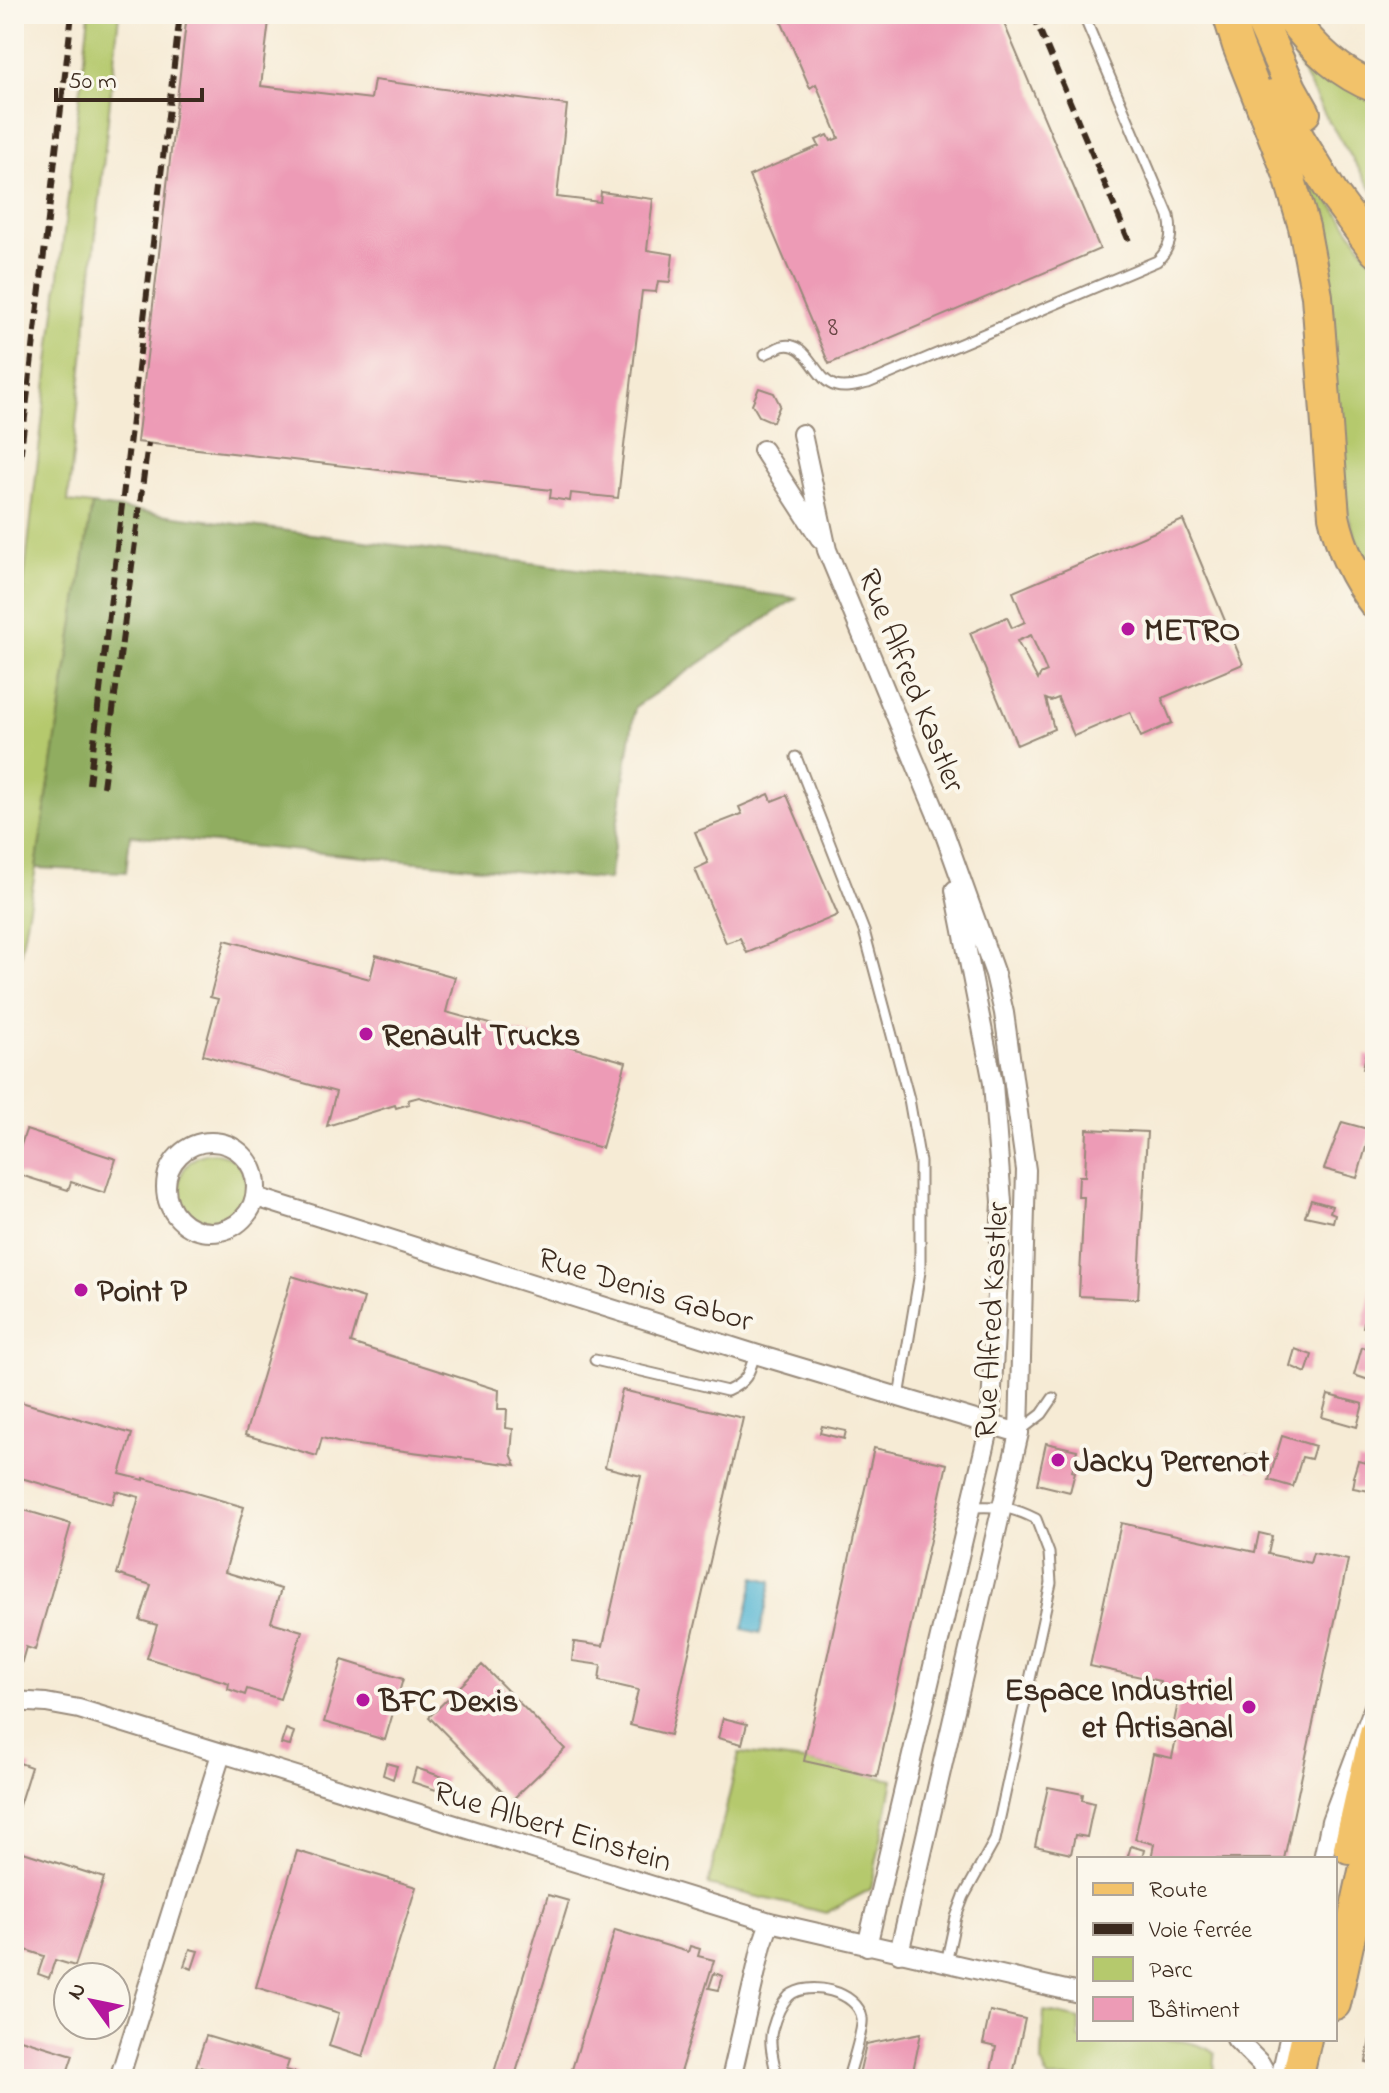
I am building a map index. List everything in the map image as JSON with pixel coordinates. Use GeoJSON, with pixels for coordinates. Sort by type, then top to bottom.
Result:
{"type":"FeatureCollection","features":[{"type":"Feature","properties":{"kind":"main road"},"geometry":{"type":"LineString","coordinates":[[1231,14],[1289,123],[1333,194],[1375,251]]}},
{"type":"Feature","properties":{"kind":"main road"},"geometry":{"type":"LineString","coordinates":[[1231,14],[1238,46],[1288,173],[1304,227],[1317,296],[1334,516],[1340,544],[1351,568],[1375,604]]}},
{"type":"Feature","properties":{"kind":"main road"},"geometry":{"type":"LineString","coordinates":[[1258,14],[1305,114],[1375,223]]}},
{"type":"Feature","properties":{"kind":"main road"},"geometry":{"type":"LineString","coordinates":[[1288,14],[1323,55],[1347,74],[1375,87]]}},
{"type":"Feature","properties":{"kind":"main road"},"geometry":{"type":"LineString","coordinates":[[1337,1901],[1375,1733]]}},
{"type":"Feature","properties":{"kind":"main road"},"geometry":{"type":"LineString","coordinates":[[1337,1995],[1375,1821]]}},
{"type":"Feature","properties":{"kind":"main road"},"geometry":{"type":"LineString","coordinates":[[1297,2079],[1306,2041]]}},
{"type":"Feature","properties":{"kind":"main road"},"geometry":{"type":"LineString","coordinates":[[1319,2079],[1327,2041]]}},
{"type":"Feature","properties":{"kind":"street","name":"Rue Alfred Kastler"},"geometry":{"type":"LineString","coordinates":[[802,434],[827,550]]}},
{"type":"Feature","properties":{"kind":"street","name":"Rue Alfred Kastler"},"geometry":{"type":"LineString","coordinates":[[763,450],[827,550],[944,832],[995,974],[1004,1013],[1026,1170],[1019,1433],[899,1953]]}},
{"type":"Feature","properties":{"kind":"street","name":"Rue Alfred Kastler"},"geometry":{"type":"LineString","coordinates":[[867,1946],[990,1425],[1002,1202],[993,1083],[944,832]]}},
{"type":"Feature","properties":{"kind":"street"},"geometry":{"type":"LineString","coordinates":[[214,1141],[230,1145],[243,1154],[252,1166],[257,1182],[256,1197],[244,1220],[233,1228],[206,1233],[192,1229],[179,1220],[170,1207],[166,1192],[167,1176],[173,1162],[184,1150],[198,1143],[214,1141]]}},
{"type":"Feature","properties":{"kind":"street","name":"Rue Denis Gabor"},"geometry":{"type":"LineString","coordinates":[[256,1197],[755,1354],[1019,1433]]}},
{"type":"Feature","properties":{"kind":"street","name":"Rue Albert Einstein"},"geometry":{"type":"LineString","coordinates":[[14,1701],[79,1709],[770,1922],[1077,1993]]}},
{"type":"Feature","properties":{"kind":"street"},"geometry":{"type":"LineString","coordinates":[[1323,1857],[1331,1821],[1375,1704]]}},
{"type":"Feature","properties":{"kind":"street"},"geometry":{"type":"LineString","coordinates":[[119,2079],[221,1754]]}},
{"type":"Feature","properties":{"kind":"street"},"geometry":{"type":"LineString","coordinates":[[731,2079],[770,1922]]}},
{"type":"Feature","properties":{"kind":"street"},"geometry":{"type":"LineString","coordinates":[[1238,2041],[1260,2063],[1269,2079]]}},
{"type":"Feature","properties":{"kind":"street"},"geometry":{"type":"LineString","coordinates":[[1280,2079],[1289,2041]]}},
{"type":"Feature","properties":{"kind":"lane"},"geometry":{"type":"LineString","coordinates":[[765,354],[784,345],[794,346],[833,386],[868,383],[1157,261],[1165,253],[1171,242],[1169,216],[1083,14]]}},
{"type":"Feature","properties":{"kind":"lane"},"geometry":{"type":"LineString","coordinates":[[796,757],[864,931],[909,1099],[920,1162],[920,1272],[899,1397]]}},
{"type":"Feature","properties":{"kind":"lane"},"geometry":{"type":"LineString","coordinates":[[595,1360],[727,1391],[740,1385],[748,1375],[755,1354]]}},
{"type":"Feature","properties":{"kind":"lane"},"geometry":{"type":"LineString","coordinates":[[1019,1433],[1042,1414],[1053,1398]]}},
{"type":"Feature","properties":{"kind":"lane"},"geometry":{"type":"LineString","coordinates":[[946,1963],[964,1896],[995,1840],[1051,1583],[1049,1553],[1036,1519],[1020,1510],[1001,1506],[970,1507]]}},
{"type":"Feature","properties":{"kind":"lane"},"geometry":{"type":"LineString","coordinates":[[777,2079],[771,2033],[777,2014],[789,1996],[805,1989],[825,1989],[849,1998],[858,2007],[863,2019],[848,2079]]}},
{"type":"Feature","properties":{"kind":"green space"},"geometry":{"type":"Polygon","coordinates":[[[89,14],[119,14],[68,502],[92,505],[36,868],[14,989],[14,668],[89,14]]]}},
{"type":"Feature","properties":{"kind":"green space"},"geometry":{"type":"Polygon","coordinates":[[[1292,42],[1375,101],[1375,194],[1328,120],[1288,45],[1292,42]]]}},
{"type":"Feature","properties":{"kind":"green space"},"geometry":{"type":"Polygon","coordinates":[[[1307,168],[1375,266],[1375,578],[1358,545],[1347,511],[1299,170],[1307,168]]]}},
{"type":"Feature","properties":{"kind":"green space"},"geometry":{"type":"Polygon","coordinates":[[[92,505],[796,598],[635,707],[609,880],[130,835],[126,872],[36,868],[92,505]]]}},
{"type":"Feature","properties":{"kind":"green space"},"geometry":{"type":"Polygon","coordinates":[[[213,1153],[237,1163],[247,1187],[237,1211],[213,1221],[189,1211],[179,1187],[189,1163],[213,1153]]]}},
{"type":"Feature","properties":{"kind":"green space"},"geometry":{"type":"Polygon","coordinates":[[[739,1753],[804,1761],[893,1780],[871,1889],[826,1913],[708,1885],[739,1753]]]}},
{"type":"Feature","properties":{"kind":"green space"},"geometry":{"type":"Polygon","coordinates":[[[1044,2011],[1077,2019],[1077,2041],[1179,2041],[1203,2047],[1215,2054],[1214,2079],[1048,2079],[1042,2063],[1044,2011]]]}},
{"type":"Feature","properties":{"kind":"water"},"geometry":{"type":"Polygon","coordinates":[[[755,1577],[772,1581],[760,1633],[743,1629],[755,1577]]]}},
{"type":"Feature","properties":{"kind":"building"},"geometry":{"type":"Polygon","coordinates":[[[187,14],[221,14],[269,21],[261,86],[371,99],[374,80],[567,105],[557,197],[600,202],[601,192],[653,199],[647,250],[673,254],[670,282],[658,281],[656,292],[642,291],[618,498],[571,493],[570,501],[550,498],[551,490],[137,442],[187,14]]]}},
{"type":"Feature","properties":{"kind":"building"},"geometry":{"type":"Polygon","coordinates":[[[778,14],[1000,14],[1100,249],[829,364],[749,176],[819,146],[816,140],[828,135],[831,141],[839,138],[816,84],[810,88],[778,14]]]}},
{"type":"Feature","properties":{"kind":"building"},"geometry":{"type":"Polygon","coordinates":[[[759,388],[774,393],[780,405],[773,422],[759,416],[752,404],[759,388]]]}},
{"type":"Feature","properties":{"kind":"building","name":"METRO"},"geometry":{"type":"Polygon","coordinates":[[[1183,520],[1243,664],[1162,698],[1172,723],[1141,737],[1130,712],[1074,736],[1058,698],[1051,701],[1046,699],[1054,729],[1017,745],[970,633],[1007,617],[1012,628],[1025,622],[1013,592],[1183,520]],[[1031,635],[1017,641],[1038,680],[1040,675],[1047,672],[1031,635]]]}},
{"type":"Feature","properties":{"kind":"building"},"geometry":{"type":"Polygon","coordinates":[[[769,794],[772,801],[787,795],[838,915],[747,953],[740,938],[726,943],[695,869],[708,863],[695,832],[742,814],[739,807],[769,794]]]}},
{"type":"Feature","properties":{"kind":"building","name":"Renault Trucks"},"geometry":{"type":"Polygon","coordinates":[[[225,940],[370,979],[376,955],[455,977],[446,1012],[626,1062],[602,1148],[419,1097],[408,1100],[409,1104],[396,1108],[395,1105],[327,1126],[336,1092],[203,1055],[218,999],[210,997],[225,940]]]}},
{"type":"Feature","properties":{"kind":"building"},"geometry":{"type":"Polygon","coordinates":[[[1366,1055],[1375,1058],[1375,1071],[1363,1068],[1366,1055]]]}},
{"type":"Feature","properties":{"kind":"building"},"geometry":{"type":"Polygon","coordinates":[[[1342,1122],[1371,1130],[1357,1178],[1324,1169],[1342,1122]]]}},
{"type":"Feature","properties":{"kind":"building"},"geometry":{"type":"Polygon","coordinates":[[[1087,1129],[1147,1132],[1138,1299],[1079,1296],[1084,1197],[1078,1197],[1079,1176],[1085,1176],[1087,1129]]]}},
{"type":"Feature","properties":{"kind":"building"},"geometry":{"type":"Polygon","coordinates":[[[26,1130],[116,1159],[105,1193],[71,1182],[68,1190],[14,1173],[26,1130]]]}},
{"type":"Feature","properties":{"kind":"building"},"geometry":{"type":"Polygon","coordinates":[[[1311,1200],[1332,1206],[1330,1212],[1335,1214],[1333,1222],[1305,1216],[1311,1200]]]}},
{"type":"Feature","properties":{"kind":"building"},"geometry":{"type":"Polygon","coordinates":[[[292,1276],[364,1298],[351,1343],[499,1390],[498,1409],[507,1409],[506,1428],[513,1429],[511,1454],[516,1465],[322,1438],[317,1456],[245,1435],[292,1276]]]}},
{"type":"Feature","properties":{"kind":"building"},"geometry":{"type":"Polygon","coordinates":[[[1371,1289],[1375,1289],[1375,1329],[1363,1327],[1371,1289]]]}},
{"type":"Feature","properties":{"kind":"building"},"geometry":{"type":"Polygon","coordinates":[[[1362,1347],[1375,1351],[1375,1382],[1354,1375],[1362,1347]]]}},
{"type":"Feature","properties":{"kind":"building"},"geometry":{"type":"Polygon","coordinates":[[[1295,1349],[1312,1355],[1306,1373],[1290,1366],[1295,1349]]]}},
{"type":"Feature","properties":{"kind":"building"},"geometry":{"type":"Polygon","coordinates":[[[622,1390],[743,1418],[670,1735],[630,1725],[638,1690],[599,1681],[601,1665],[572,1661],[574,1642],[603,1646],[641,1476],[605,1467],[622,1390]]]}},
{"type":"Feature","properties":{"kind":"building"},"geometry":{"type":"Polygon","coordinates":[[[1328,1395],[1363,1404],[1357,1427],[1322,1417],[1328,1395]]]}},
{"type":"Feature","properties":{"kind":"building"},"geometry":{"type":"Polygon","coordinates":[[[14,1400],[132,1434],[120,1474],[244,1507],[225,1572],[281,1589],[271,1622],[302,1631],[280,1699],[247,1689],[245,1695],[228,1689],[229,1683],[147,1658],[157,1625],[140,1620],[151,1585],[117,1574],[139,1497],[116,1491],[112,1504],[14,1476],[14,1400]]]}},
{"type":"Feature","properties":{"kind":"building"},"geometry":{"type":"Polygon","coordinates":[[[822,1426],[846,1431],[844,1439],[820,1433],[822,1426]]]}},
{"type":"Feature","properties":{"kind":"building"},"geometry":{"type":"Polygon","coordinates":[[[1282,1436],[1315,1446],[1311,1459],[1302,1457],[1293,1487],[1269,1480],[1282,1436]]]}},
{"type":"Feature","properties":{"kind":"building","name":"Jacky Perrenot"},"geometry":{"type":"Polygon","coordinates":[[[1046,1443],[1077,1450],[1070,1492],[1037,1484],[1046,1443]]]}},
{"type":"Feature","properties":{"kind":"building"},"geometry":{"type":"Polygon","coordinates":[[[874,1448],[947,1464],[877,1777],[804,1761],[874,1448]]]}},
{"type":"Feature","properties":{"kind":"building"},"geometry":{"type":"Polygon","coordinates":[[[1246,1454],[1257,1456],[1254,1471],[1243,1469],[1246,1454]]]}},
{"type":"Feature","properties":{"kind":"building"},"geometry":{"type":"Polygon","coordinates":[[[1358,1461],[1375,1465],[1375,1492],[1353,1488],[1358,1461]]]}},
{"type":"Feature","properties":{"kind":"building"},"geometry":{"type":"Polygon","coordinates":[[[14,1507],[71,1524],[35,1650],[26,1647],[20,1668],[14,1666],[14,1507]]]}},
{"type":"Feature","properties":{"kind":"building","name":"Espace Industriel et Artisanal"},"geometry":{"type":"Polygon","coordinates":[[[1121,1523],[1255,1552],[1259,1533],[1272,1536],[1268,1554],[1310,1563],[1313,1553],[1348,1560],[1284,1857],[1151,1857],[1154,1844],[1135,1839],[1153,1754],[1172,1758],[1178,1728],[1173,1727],[1180,1693],[1159,1688],[1160,1681],[1090,1666],[1121,1523]]]}},
{"type":"Feature","properties":{"kind":"building","name":"BFC Dexis"},"geometry":{"type":"Polygon","coordinates":[[[342,1660],[403,1679],[385,1740],[324,1722],[342,1660]]]}},
{"type":"Feature","properties":{"kind":"building"},"geometry":{"type":"Polygon","coordinates":[[[482,1665],[565,1749],[511,1801],[429,1717],[482,1665]]]}},
{"type":"Feature","properties":{"kind":"building"},"geometry":{"type":"Polygon","coordinates":[[[723,1718],[747,1724],[742,1744],[718,1738],[723,1718]]]}},
{"type":"Feature","properties":{"kind":"building"},"geometry":{"type":"Polygon","coordinates":[[[286,1729],[294,1732],[290,1746],[281,1744],[286,1729]]]}},
{"type":"Feature","properties":{"kind":"building"},"geometry":{"type":"Polygon","coordinates":[[[14,1761],[31,1767],[15,1818],[14,1818],[14,1761]]]}},
{"type":"Feature","properties":{"kind":"building"},"geometry":{"type":"Polygon","coordinates":[[[386,1763],[397,1766],[393,1779],[383,1775],[386,1763]]]}},
{"type":"Feature","properties":{"kind":"building"},"geometry":{"type":"Polygon","coordinates":[[[416,1768],[446,1778],[442,1792],[412,1782],[416,1768]]]}},
{"type":"Feature","properties":{"kind":"building"},"geometry":{"type":"Polygon","coordinates":[[[1048,1787],[1083,1794],[1082,1800],[1094,1803],[1087,1837],[1075,1835],[1071,1854],[1035,1846],[1048,1787]]]}},
{"type":"Feature","properties":{"kind":"building"},"geometry":{"type":"Polygon","coordinates":[[[1131,1846],[1144,1850],[1142,1857],[1128,1857],[1131,1846]]]}},
{"type":"Feature","properties":{"kind":"building"},"geometry":{"type":"Polygon","coordinates":[[[14,1849],[104,1878],[77,1961],[52,1961],[49,1978],[38,1974],[44,1956],[14,1946],[14,1849]]]}},
{"type":"Feature","properties":{"kind":"building"},"geometry":{"type":"Polygon","coordinates":[[[297,1851],[416,1887],[363,2057],[329,2046],[339,2013],[256,1987],[297,1851]]]}},
{"type":"Feature","properties":{"kind":"building"},"geometry":{"type":"Polygon","coordinates":[[[548,1895],[569,1901],[514,2079],[492,2079],[548,1895]]]}},
{"type":"Feature","properties":{"kind":"building"},"geometry":{"type":"Polygon","coordinates":[[[615,1930],[688,1952],[690,1946],[700,1949],[698,1956],[714,1960],[678,2079],[569,2079],[615,1930]]]}},
{"type":"Feature","properties":{"kind":"building"},"geometry":{"type":"Polygon","coordinates":[[[190,1949],[198,1951],[192,1969],[184,1966],[190,1949]]]}},
{"type":"Feature","properties":{"kind":"building"},"geometry":{"type":"Polygon","coordinates":[[[714,1973],[723,1976],[719,1990],[709,1988],[714,1973]]]}},
{"type":"Feature","properties":{"kind":"building"},"geometry":{"type":"Polygon","coordinates":[[[990,2011],[1025,2019],[1012,2079],[990,2075],[996,2047],[983,2044],[990,2011]]]}},
{"type":"Feature","properties":{"kind":"building"},"geometry":{"type":"Polygon","coordinates":[[[1372,2026],[1375,2027],[1375,2064],[1366,2062],[1372,2026]]]}},
{"type":"Feature","properties":{"kind":"building"},"geometry":{"type":"Polygon","coordinates":[[[921,2033],[913,2071],[943,2079],[858,2079],[866,2044],[921,2033]]]}},
{"type":"Feature","properties":{"kind":"building"},"geometry":{"type":"Polygon","coordinates":[[[206,2036],[289,2061],[286,2070],[297,2073],[295,2079],[241,2079],[196,2066],[206,2036]]]}},
{"type":"Feature","properties":{"kind":"building"},"geometry":{"type":"Polygon","coordinates":[[[14,2037],[73,2055],[65,2079],[14,2079],[14,2037]]]}},
{"type":"Feature","properties":{"kind":"railway"},"geometry":{"type":"LineString","coordinates":[[14,511],[72,14]]}},
{"type":"Feature","properties":{"kind":"railway"},"geometry":{"type":"LineString","coordinates":[[89,784],[180,14]]}},
{"type":"Feature","properties":{"kind":"railway"},"geometry":{"type":"LineString","coordinates":[[1033,14],[1131,246]]}},
{"type":"Feature","properties":{"kind":"railway"},"geometry":{"type":"LineString","coordinates":[[103,787],[148,443]]}},
{"type":"Feature","properties":{"kind":"place","name":"METRO"},"geometry":{"type":"Point","coordinates":[1128,629]}},
{"type":"Feature","properties":{"kind":"place","name":"Renault Trucks"},"geometry":{"type":"Point","coordinates":[366,1034]}},
{"type":"Feature","properties":{"kind":"place","name":"Point P"},"geometry":{"type":"Point","coordinates":[81,1290]}},
{"type":"Feature","properties":{"kind":"place","name":"Jacky Perrenot"},"geometry":{"type":"Point","coordinates":[1058,1460]}},
{"type":"Feature","properties":{"kind":"place","name":"BFC Dexis"},"geometry":{"type":"Point","coordinates":[363,1700]}},
{"type":"Feature","properties":{"kind":"place","name":"Espace Industriel et Artisanal"},"geometry":{"type":"Point","coordinates":[1249,1707]}}]}
